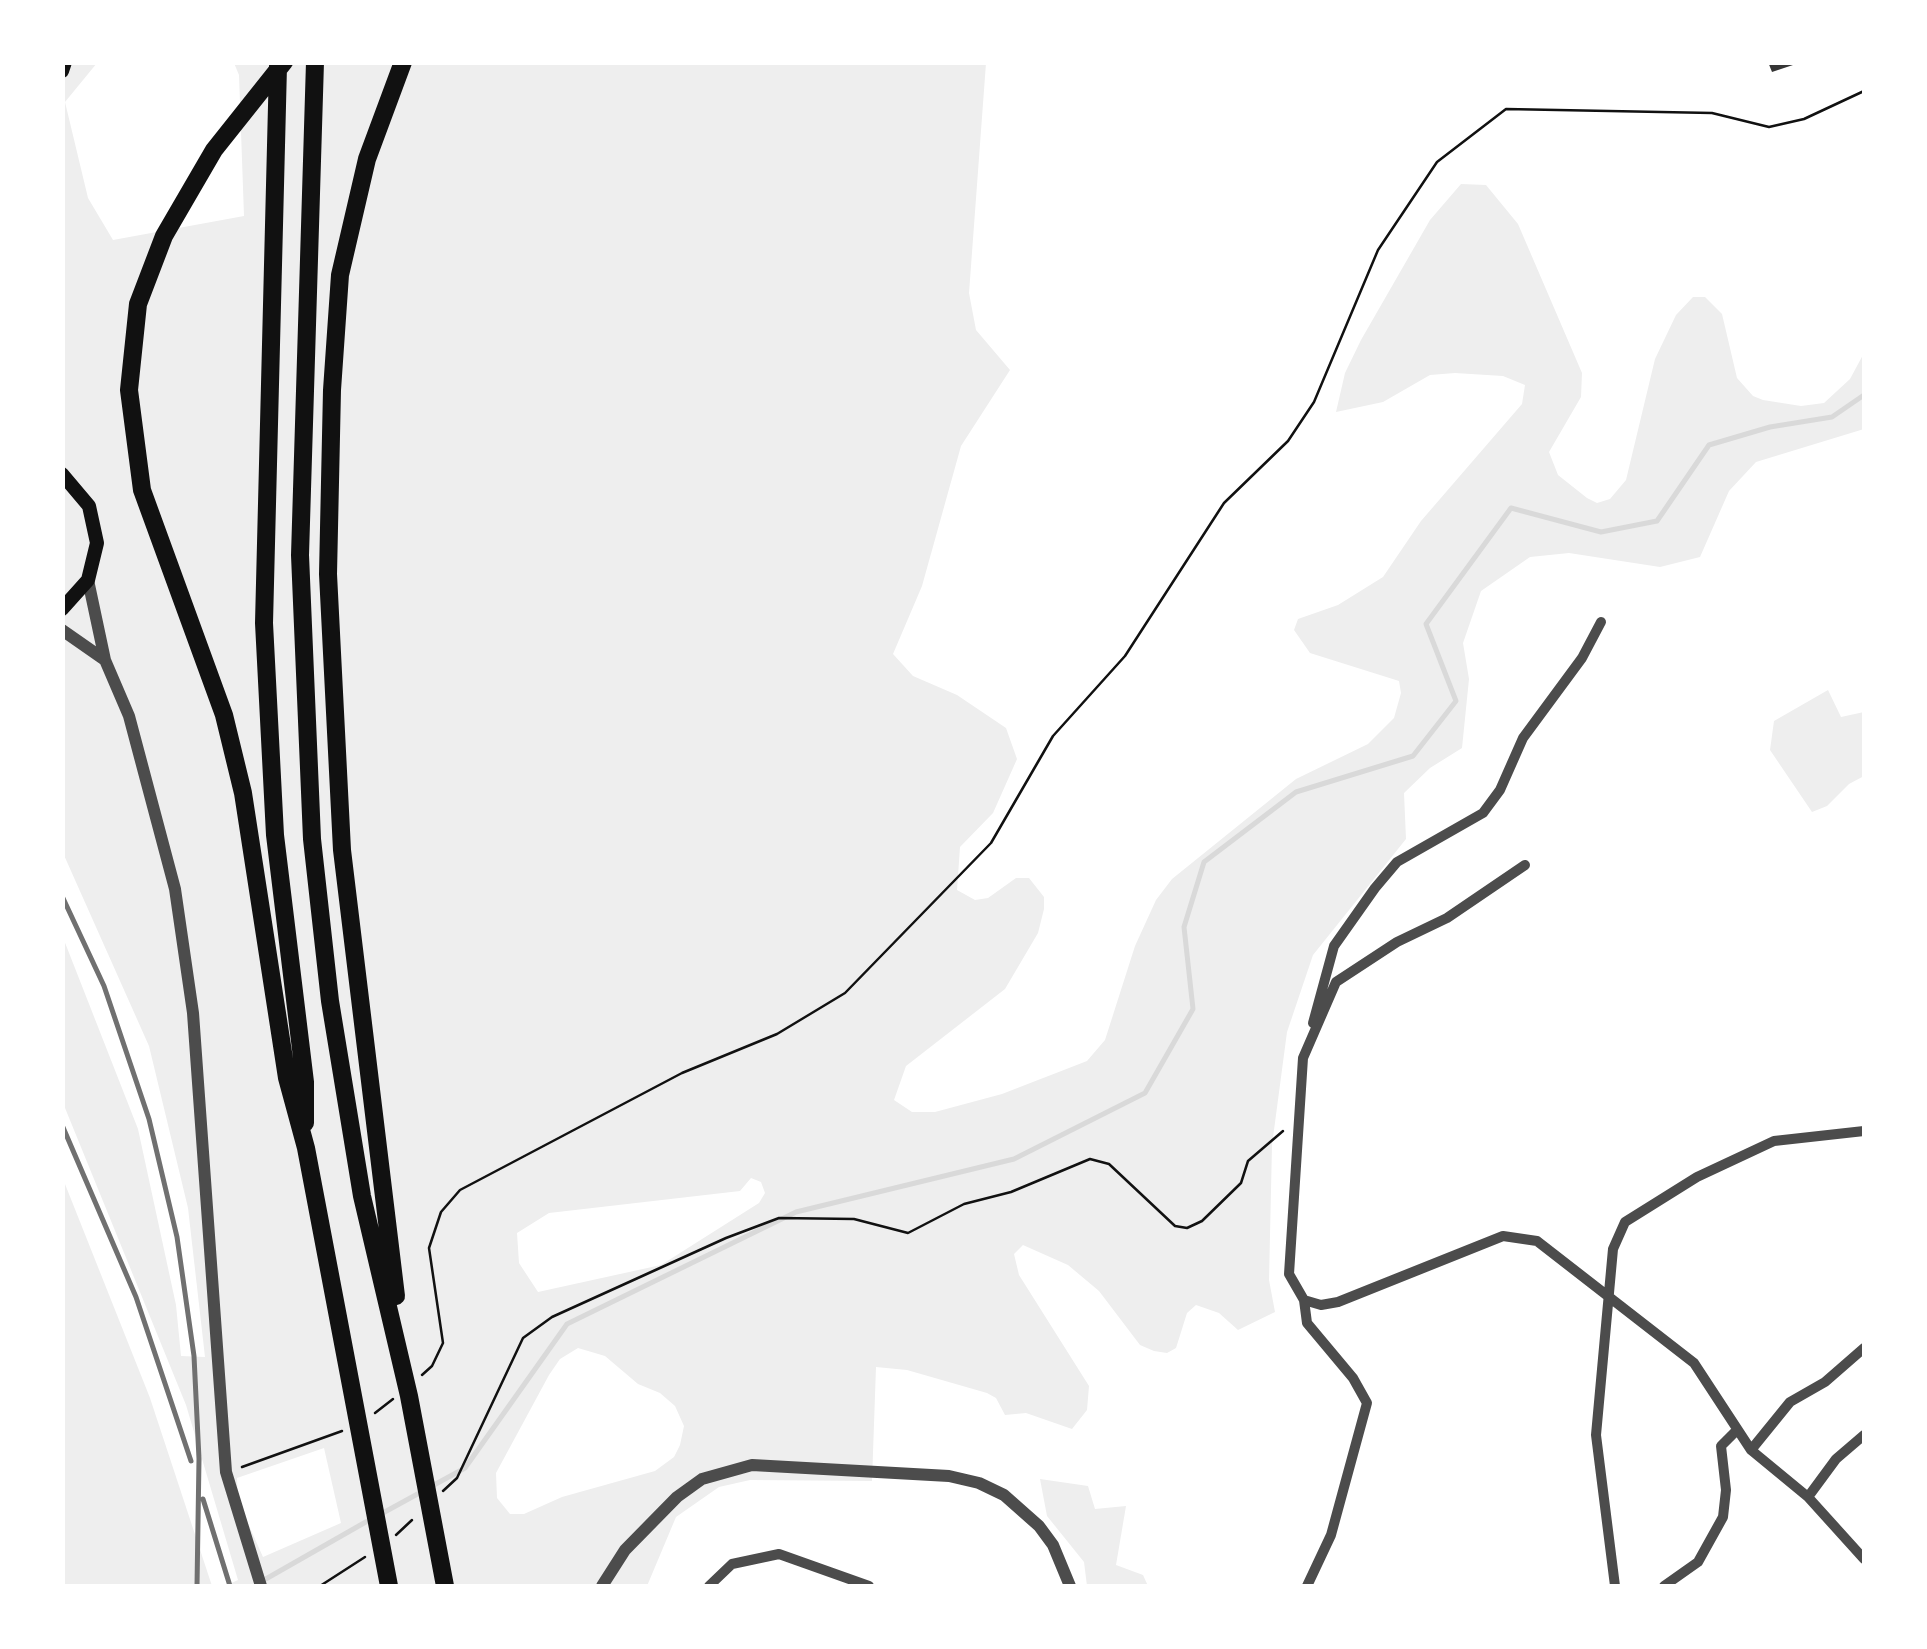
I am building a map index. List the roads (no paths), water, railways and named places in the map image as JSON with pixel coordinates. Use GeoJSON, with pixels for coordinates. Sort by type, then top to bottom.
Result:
{"type":"FeatureCollection","features":[{"type":"Feature","properties":{"kind":"highway"},"geometry":{"type":"LineString","coordinates":[[281,62],[194,181],[148,275],[130,363],[134,452],[151,522],[218,699],[239,774],[260,884],[287,1078],[306,1148],[388,1586]]}},
{"type":"Feature","properties":{"kind":"highway"},"geometry":{"type":"LineString","coordinates":[[281,62],[264,623],[274,821],[304,1082],[306,1148]]}},
{"type":"Feature","properties":{"kind":"highway"},"geometry":{"type":"LineString","coordinates":[[314,62],[300,507],[304,731],[330,1001],[362,1196],[391,1298]]}},
{"type":"Feature","properties":{"kind":"highway"},"geometry":{"type":"LineString","coordinates":[[404,62],[367,159],[340,275],[329,500],[330,660],[340,832],[401,1397],[445,1586]]}},
{"type":"Feature","properties":{"kind":"main road"},"geometry":{"type":"LineString","coordinates":[[62,71],[65,62]]}},
{"type":"Feature","properties":{"kind":"main road"},"geometry":{"type":"LineString","coordinates":[[62,474],[79,490],[96,524],[98,543],[88,580],[62,609]]}},
{"type":"Feature","properties":{"kind":"street"},"geometry":{"type":"LineString","coordinates":[[88,580],[105,660],[129,716],[161,824],[184,940],[226,1472],[260,1582]]}},
{"type":"Feature","properties":{"kind":"street"},"geometry":{"type":"LineString","coordinates":[[1307,1586],[1331,1535],[1367,1403],[1354,1378],[1307,1323],[1304,1300],[1290,1274],[1304,1058],[1334,946],[1397,862],[1483,814],[1500,790],[1522,738],[1582,658],[1601,622]]}},
{"type":"Feature","properties":{"kind":"street"},"geometry":{"type":"LineString","coordinates":[[62,630],[105,660]]}},
{"type":"Feature","properties":{"kind":"street"},"geometry":{"type":"LineString","coordinates":[[1304,1058],[1336,982],[1398,942],[1446,918],[1525,864]]}},
{"type":"Feature","properties":{"kind":"street"},"geometry":{"type":"LineString","coordinates":[[1614,1586],[1596,1435],[1614,1249],[1625,1222],[1697,1177],[1774,1141],[1864,1132]]}},
{"type":"Feature","properties":{"kind":"street"},"geometry":{"type":"LineString","coordinates":[[1304,1300],[1338,1302],[1503,1236],[1537,1241],[1694,1363],[1750,1450],[1808,1497],[1864,1558]]}},
{"type":"Feature","properties":{"kind":"street"},"geometry":{"type":"LineString","coordinates":[[1750,1450],[1790,1402],[1825,1382],[1864,1348]]}},
{"type":"Feature","properties":{"kind":"street"},"geometry":{"type":"LineString","coordinates":[[1664,1586],[1682,1576],[1711,1543],[1723,1516],[1726,1490],[1721,1446],[1735,1432]]}},
{"type":"Feature","properties":{"kind":"street"},"geometry":{"type":"LineString","coordinates":[[1808,1497],[1836,1459],[1864,1435]]}},
{"type":"Feature","properties":{"kind":"street"},"geometry":{"type":"LineString","coordinates":[[602,1586],[625,1550],[677,1497],[702,1479],[752,1466],[949,1476],[979,1483],[1004,1495],[1039,1526],[1053,1545],[1070,1586]]}},
{"type":"Feature","properties":{"kind":"street"},"geometry":{"type":"LineString","coordinates":[[709,1586],[732,1564],[778,1554],[869,1586]]}},
{"type":"Feature","properties":{"kind":"waterway"},"geometry":{"type":"LineString","coordinates":[[381,1514],[465,1468],[567,1324],[796,1212],[1014,1159],[1145,1093],[1193,1009],[1184,927],[1204,862],[1296,792],[1413,756],[1456,701],[1426,624],[1511,508],[1601,532],[1657,521],[1709,445],[1770,427],[1832,417],[1864,395]]}},
{"type":"Feature","properties":{"kind":"waterway"},"geometry":{"type":"LineString","coordinates":[[264,1580],[371,1519]]}},
{"type":"Feature","properties":{"kind":"railway"},"geometry":{"type":"LineString","coordinates":[[62,896],[104,986],[149,1119],[177,1237],[194,1356],[199,1459],[197,1586]]}},
{"type":"Feature","properties":{"kind":"railway"},"geometry":{"type":"LineString","coordinates":[[62,1125],[136,1297],[191,1461]]}},
{"type":"Feature","properties":{"kind":"railway"},"geometry":{"type":"LineString","coordinates":[[203,1499],[230,1586]]}}]}
